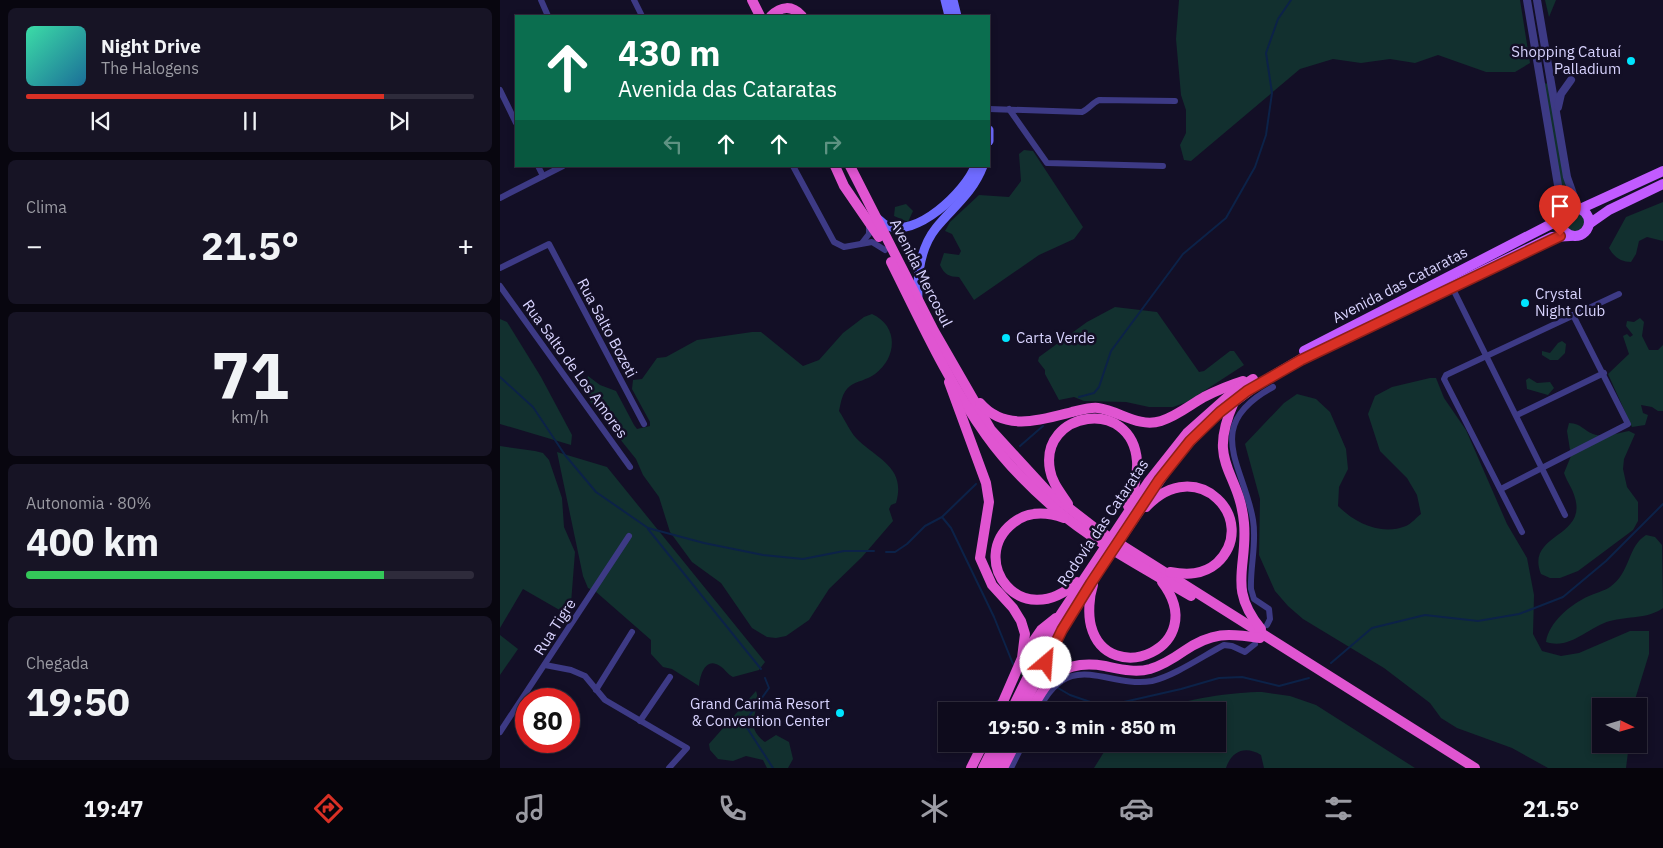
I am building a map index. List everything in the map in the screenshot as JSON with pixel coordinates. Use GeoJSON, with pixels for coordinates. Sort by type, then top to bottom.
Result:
{"type":"FeatureCollection","features":[{"type":"Feature","properties":{"kind":"highway"},"geometry":{"type":"LineString","coordinates":[[752,0],[760,15]]}},
{"type":"Feature","properties":{"kind":"highway"},"geometry":{"type":"LineString","coordinates":[[794,0],[802,15]]}},
{"type":"Feature","properties":{"kind":"highway"},"geometry":{"type":"LineString","coordinates":[[773,15],[784,8],[791,8],[802,15]]}},
{"type":"Feature","properties":{"kind":"highway","name":"Avenida Mercosul"},"geometry":{"type":"LineString","coordinates":[[835,167],[844,186],[872,218],[969,391]]}},
{"type":"Feature","properties":{"kind":"highway","name":"Avenida Mercosul"},"geometry":{"type":"LineString","coordinates":[[850,167],[885,250],[941,360]]}},
{"type":"Feature","properties":{"kind":"highway"},"geometry":{"type":"LineString","coordinates":[[941,360],[985,434],[1028,484],[1076,520],[1134,558],[1262,635],[1474,768]]}},
{"type":"Feature","properties":{"kind":"highway"},"geometry":{"type":"LineString","coordinates":[[941,360],[986,483],[989,502],[980,558],[992,584],[1014,608],[1022,621],[1026,634],[1022,658]]}},
{"type":"Feature","properties":{"kind":"highway"},"geometry":{"type":"LineString","coordinates":[[969,391],[983,407],[995,415],[1014,422],[1040,421],[1089,408],[1098,408],[1136,421],[1152,423],[1173,416],[1206,396],[1255,382]]}},
{"type":"Feature","properties":{"kind":"highway","name":"Rodovía das Cataratas"},"geometry":{"type":"LineString","coordinates":[[1026,702],[1062,630],[1175,458],[1199,431],[1255,382]]}},
{"type":"Feature","properties":{"kind":"highway","name":"Rodovía das Cataratas"},"geometry":{"type":"LineString","coordinates":[[1016,702],[1061,615],[1165,459],[1187,433],[1232,393],[1255,382]]}},
{"type":"Feature","properties":{"kind":"highway"},"geometry":{"type":"LineString","coordinates":[[969,391],[991,430],[1011,454],[1076,520]]}},
{"type":"Feature","properties":{"kind":"highway"},"geometry":{"type":"LineString","coordinates":[[1236,400],[1225,423],[1222,449],[1225,464],[1243,516],[1244,540],[1240,575],[1242,595],[1262,635]]}},
{"type":"Feature","properties":{"kind":"highway"},"geometry":{"type":"LineString","coordinates":[[1076,520],[1051,476],[1050,452],[1054,441],[1066,427],[1076,421],[1093,418],[1104,419],[1120,426],[1128,434],[1135,449],[1137,473],[1125,517]]}},
{"type":"Feature","properties":{"kind":"highway"},"geometry":{"type":"LineString","coordinates":[[1127,529],[1151,502],[1176,488],[1198,487],[1208,491],[1220,502],[1228,516],[1231,532],[1227,547],[1218,561],[1205,570],[1194,574],[1160,573]]}},
{"type":"Feature","properties":{"kind":"highway"},"geometry":{"type":"LineString","coordinates":[[1076,520],[1044,513],[1032,514],[1016,520],[1008,527],[998,542],[996,553],[998,570],[1002,580],[1014,592],[1029,600],[1040,601],[1051,600],[1066,592],[1088,572]]}},
{"type":"Feature","properties":{"kind":"highway"},"geometry":{"type":"LineString","coordinates":[[1101,568],[1092,588],[1089,613],[1090,625],[1103,646],[1124,657],[1136,658],[1154,652],[1164,645],[1174,629],[1175,605],[1160,573]]}},
{"type":"Feature","properties":{"kind":"highway"},"geometry":{"type":"LineString","coordinates":[[1003,702],[1022,658],[1041,630],[1061,615]]}},
{"type":"Feature","properties":{"kind":"highway"},"geometry":{"type":"LineString","coordinates":[[1036,702],[1048,680],[1069,668],[1090,665],[1131,671],[1146,670],[1162,664],[1211,637],[1230,634],[1262,635]]}},
{"type":"Feature","properties":{"kind":"highway"},"geometry":{"type":"LineString","coordinates":[[972,768],[979,752]]}},
{"type":"Feature","properties":{"kind":"highway"},"geometry":{"type":"LineString","coordinates":[[984,768],[991,752]]}},
{"type":"Feature","properties":{"kind":"highway"},"geometry":{"type":"LineString","coordinates":[[993,768],[1001,752]]}},
{"type":"Feature","properties":{"kind":"highway"},"geometry":{"type":"LineString","coordinates":[[1003,768],[1011,752]]}},
{"type":"Feature","properties":{"kind":"main road"},"geometry":{"type":"LineString","coordinates":[[945,0],[949,15]]}},
{"type":"Feature","properties":{"kind":"main road"},"geometry":{"type":"LineString","coordinates":[[953,0],[957,15]]}},
{"type":"Feature","properties":{"kind":"main road"},"geometry":{"type":"LineString","coordinates":[[872,218],[886,226],[892,227],[919,224],[953,197],[965,184],[974,167]]}},
{"type":"Feature","properties":{"kind":"main road"},"geometry":{"type":"LineString","coordinates":[[918,299],[919,268],[929,238],[971,190],[982,167]]}},
{"type":"Feature","properties":{"kind":"main road"},"geometry":{"type":"LineString","coordinates":[[1663,171],[1579,208],[1568,210],[1562,217],[1562,228],[1570,236],[1583,234],[1589,224],[1609,210],[1663,184]]}},
{"type":"Feature","properties":{"kind":"main road"},"geometry":{"type":"LineString","coordinates":[[1579,208],[1587,214],[1589,224]]}},
{"type":"Feature","properties":{"kind":"main road","name":"Avenida das Cataratas"},"geometry":{"type":"LineString","coordinates":[[1255,382],[1562,217]]}},
{"type":"Feature","properties":{"kind":"main road","name":"Avenida das Cataratas"},"geometry":{"type":"LineString","coordinates":[[1255,382],[1552,237],[1570,236]]}},
{"type":"Feature","properties":{"kind":"street"},"geometry":{"type":"LineString","coordinates":[[540,0],[548,15]]}},
{"type":"Feature","properties":{"kind":"street"},"geometry":{"type":"LineString","coordinates":[[634,0],[642,15]]}},
{"type":"Feature","properties":{"kind":"street"},"geometry":{"type":"LineString","coordinates":[[1527,0],[1562,217]]}},
{"type":"Feature","properties":{"kind":"street"},"geometry":{"type":"LineString","coordinates":[[1537,0],[1567,177],[1579,208]]}},
{"type":"Feature","properties":{"kind":"street"},"geometry":{"type":"LineString","coordinates":[[1535,47],[1542,78],[1552,82]]}},
{"type":"Feature","properties":{"kind":"street"},"geometry":{"type":"LineString","coordinates":[[1557,113],[1561,94],[1571,80]]}},
{"type":"Feature","properties":{"kind":"street"},"geometry":{"type":"LineString","coordinates":[[500,90],[515,121]]}},
{"type":"Feature","properties":{"kind":"street"},"geometry":{"type":"LineString","coordinates":[[990,109],[1082,112],[1099,100],[1175,101]]}},
{"type":"Feature","properties":{"kind":"street"},"geometry":{"type":"LineString","coordinates":[[1009,109],[1047,163],[1163,166]]}},
{"type":"Feature","properties":{"kind":"street"},"geometry":{"type":"LineString","coordinates":[[538,167],[543,176]]}},
{"type":"Feature","properties":{"kind":"street"},"geometry":{"type":"LineString","coordinates":[[500,198],[561,167]]}},
{"type":"Feature","properties":{"kind":"street"},"geometry":{"type":"LineString","coordinates":[[794,167],[834,242],[844,247],[872,242],[885,250]]}},
{"type":"Feature","properties":{"kind":"street"},"geometry":{"type":"LineString","coordinates":[[862,244],[869,234],[872,218]]}},
{"type":"Feature","properties":{"kind":"street","name":"Rua Salto Bozeti"},"geometry":{"type":"LineString","coordinates":[[500,268],[549,244],[644,424]]}},
{"type":"Feature","properties":{"kind":"street","name":"Rua Salto de Los Amores"},"geometry":{"type":"LineString","coordinates":[[500,286],[630,467]]}},
{"type":"Feature","properties":{"kind":"street"},"geometry":{"type":"LineString","coordinates":[[1452,287],[1565,515]]}},
{"type":"Feature","properties":{"kind":"street"},"geometry":{"type":"LineString","coordinates":[[1522,532],[1444,379],[1446,376],[1487,356],[1619,294]]}},
{"type":"Feature","properties":{"kind":"street"},"geometry":{"type":"LineString","coordinates":[[1501,489],[1628,424],[1604,373],[1573,315]]}},
{"type":"Feature","properties":{"kind":"street"},"geometry":{"type":"LineString","coordinates":[[1517,415],[1604,373]]}},
{"type":"Feature","properties":{"kind":"street"},"geometry":{"type":"LineString","coordinates":[[1042,702],[1045,697],[1062,682],[1074,676],[1091,674],[1136,681],[1151,681],[1224,646],[1232,646],[1245,652],[1262,635],[1270,619],[1269,609],[1254,599],[1251,589],[1254,524],[1234,460],[1232,440],[1238,418],[1245,407],[1260,393],[1273,387]]}},
{"type":"Feature","properties":{"kind":"street","name":"Rua Tigre"},"geometry":{"type":"LineString","coordinates":[[500,732],[546,665],[629,536]]}},
{"type":"Feature","properties":{"kind":"street"},"geometry":{"type":"LineString","coordinates":[[596,690],[632,632]]}},
{"type":"Feature","properties":{"kind":"street"},"geometry":{"type":"LineString","coordinates":[[546,665],[571,670],[585,676],[605,700],[686,748],[669,768]]}},
{"type":"Feature","properties":{"kind":"street"},"geometry":{"type":"LineString","coordinates":[[640,721],[670,677]]}},
{"type":"Feature","properties":{"kind":"street"},"geometry":{"type":"LineString","coordinates":[[1000,702],[1006,696]]}},
{"type":"Feature","properties":{"kind":"street"},"geometry":{"type":"LineString","coordinates":[[1011,768],[1019,752]]}},
{"type":"Feature","properties":{"kind":"green space"},"geometry":{"type":"Polygon","coordinates":[[[1179,0],[1520,0],[1530,63],[1515,72],[1486,72],[1438,55],[1415,63],[1390,59],[1361,63],[1333,59],[1300,69],[1191,161],[1184,160],[1180,145],[1186,133],[1186,110],[1181,95],[1176,39],[1179,0]]]}},
{"type":"Feature","properties":{"kind":"green space"},"geometry":{"type":"Polygon","coordinates":[[[1545,0],[1556,0],[1549,17],[1545,0]]]}},
{"type":"Feature","properties":{"kind":"green space"},"geometry":{"type":"Polygon","coordinates":[[[1544,83],[1549,84],[1566,187],[1574,203],[1564,209],[1544,83]]]}},
{"type":"Feature","properties":{"kind":"green space"},"geometry":{"type":"Polygon","coordinates":[[[1024,150],[1033,151],[1083,227],[1074,239],[1039,255],[974,300],[959,277],[947,274],[940,265],[944,253],[959,255],[961,251],[952,234],[945,231],[950,222],[979,195],[1009,197],[1021,181],[1019,154],[1024,150]]]}},
{"type":"Feature","properties":{"kind":"green space"},"geometry":{"type":"Polygon","coordinates":[[[1663,202],[1663,241],[1647,237],[1639,241],[1636,254],[1631,262],[1621,260],[1613,254],[1609,248],[1626,217],[1663,202]]]}},
{"type":"Feature","properties":{"kind":"green space"},"geometry":{"type":"Polygon","coordinates":[[[906,204],[913,211],[908,222],[894,216],[895,207],[906,204]]]}},
{"type":"Feature","properties":{"kind":"green space"},"geometry":{"type":"Polygon","coordinates":[[[1575,212],[1582,215],[1585,222],[1582,229],[1575,232],[1568,229],[1565,222],[1568,215],[1575,212]]]}},
{"type":"Feature","properties":{"kind":"green space"},"geometry":{"type":"Polygon","coordinates":[[[1115,307],[1157,312],[1199,372],[1204,371],[1230,351],[1234,351],[1244,365],[1187,402],[1173,407],[1149,407],[1126,402],[1084,401],[1074,397],[1059,400],[1045,374],[1045,370],[1038,361],[1039,357],[1087,322],[1115,307]]]}},
{"type":"Feature","properties":{"kind":"green space"},"geometry":{"type":"Polygon","coordinates":[[[872,314],[881,319],[891,334],[891,351],[888,360],[875,374],[847,388],[842,397],[839,411],[856,438],[883,460],[894,473],[898,491],[896,503],[891,505],[889,509],[893,521],[862,557],[829,589],[809,620],[786,636],[767,637],[752,628],[721,583],[692,562],[670,532],[659,497],[643,475],[636,459],[591,403],[584,386],[588,376],[600,385],[616,391],[637,429],[650,426],[650,422],[632,389],[633,380],[642,379],[657,358],[666,357],[697,340],[761,332],[803,366],[819,360],[843,333],[864,317],[872,314]]]}},
{"type":"Feature","properties":{"kind":"green space"},"geometry":{"type":"Polygon","coordinates":[[[1640,318],[1644,322],[1642,336],[1649,350],[1658,350],[1663,345],[1663,411],[1641,405],[1643,413],[1648,415],[1645,425],[1632,427],[1608,374],[1629,354],[1623,336],[1627,334],[1630,337],[1633,335],[1626,326],[1627,321],[1634,322],[1640,318]]]}},
{"type":"Feature","properties":{"kind":"green space"},"geometry":{"type":"Polygon","coordinates":[[[500,319],[507,322],[541,377],[572,435],[571,445],[500,424],[500,319]]]}},
{"type":"Feature","properties":{"kind":"green space"},"geometry":{"type":"Polygon","coordinates":[[[1562,341],[1566,344],[1565,353],[1558,360],[1550,360],[1542,355],[1542,351],[1550,353],[1562,341]]]}},
{"type":"Feature","properties":{"kind":"green space"},"geometry":{"type":"Polygon","coordinates":[[[1436,378],[1444,398],[1466,430],[1507,524],[1527,558],[1534,595],[1533,634],[1542,651],[1561,656],[1579,653],[1630,631],[1649,631],[1649,654],[1635,698],[1592,698],[1592,753],[1628,753],[1626,768],[1548,768],[1512,748],[1457,728],[1441,718],[1430,703],[1384,668],[1303,619],[1275,591],[1259,555],[1260,499],[1245,444],[1284,403],[1297,394],[1316,399],[1330,412],[1346,449],[1348,469],[1339,487],[1338,506],[1352,518],[1378,529],[1397,529],[1406,526],[1421,514],[1417,495],[1407,478],[1380,451],[1368,414],[1375,396],[1392,387],[1436,378]]]}},
{"type":"Feature","properties":{"kind":"green space"},"geometry":{"type":"Polygon","coordinates":[[[1529,378],[1537,383],[1550,382],[1554,388],[1548,395],[1527,389],[1526,380],[1529,378]]]}},
{"type":"Feature","properties":{"kind":"green space"},"geometry":{"type":"Polygon","coordinates":[[[1569,423],[1580,426],[1597,435],[1611,435],[1629,431],[1635,434],[1624,459],[1623,469],[1627,487],[1638,502],[1638,521],[1633,530],[1578,571],[1560,578],[1550,578],[1541,574],[1538,561],[1541,551],[1572,521],[1576,511],[1575,498],[1564,473],[1571,456],[1567,431],[1569,423]]]}},
{"type":"Feature","properties":{"kind":"green space"},"geometry":{"type":"Polygon","coordinates":[[[500,446],[543,453],[549,460],[562,498],[564,527],[575,552],[570,616],[523,589],[500,628],[500,446]]]}},
{"type":"Feature","properties":{"kind":"green space"},"geometry":{"type":"Polygon","coordinates":[[[557,452],[607,467],[765,662],[759,670],[733,677],[720,666],[715,664],[707,665],[704,668],[699,686],[672,669],[663,667],[651,654],[651,640],[595,591],[588,588],[583,576],[557,452]]]}},
{"type":"Feature","properties":{"kind":"green space"},"geometry":{"type":"Polygon","coordinates":[[[1646,535],[1655,537],[1662,545],[1663,608],[1644,616],[1610,621],[1563,643],[1546,642],[1551,628],[1562,614],[1582,599],[1610,587],[1617,581],[1626,567],[1635,546],[1646,535]]]}},
{"type":"Feature","properties":{"kind":"green space"},"geometry":{"type":"Polygon","coordinates":[[[500,635],[518,649],[500,675],[500,635]]]}},
{"type":"Feature","properties":{"kind":"green space"},"geometry":{"type":"Polygon","coordinates":[[[756,691],[757,704],[753,723],[754,729],[765,742],[776,735],[789,742],[793,759],[788,768],[767,768],[763,760],[746,756],[733,761],[718,759],[710,750],[709,744],[756,691]]]}},
{"type":"Feature","properties":{"kind":"green space"},"geometry":{"type":"Polygon","coordinates":[[[1262,692],[1290,696],[1316,705],[1415,768],[1264,768],[1261,755],[1245,750],[1232,757],[1226,768],[1094,768],[1104,752],[1226,752],[1226,702],[1185,702],[1238,693],[1262,692]]]}},
{"type":"Feature","properties":{"kind":"waterway"},"geometry":{"type":"LineString","coordinates":[[1079,397],[1094,393],[1099,387],[1111,351],[1183,254],[1226,218],[1255,167],[1266,135],[1272,93],[1266,53],[1278,19],[1291,0]]}},
{"type":"Feature","properties":{"kind":"waterway"},"geometry":{"type":"LineString","coordinates":[[500,377],[533,407],[565,455],[596,492],[648,528],[704,543],[763,555],[803,559],[844,551],[874,551]]}},
{"type":"Feature","properties":{"kind":"waterway"},"geometry":{"type":"LineString","coordinates":[[1020,446],[1043,426]]}},
{"type":"Feature","properties":{"kind":"waterway"},"geometry":{"type":"LineString","coordinates":[[886,552],[895,552],[907,544],[925,526],[942,517],[976,484]]}},
{"type":"Feature","properties":{"kind":"waterway"},"geometry":{"type":"LineString","coordinates":[[1331,663],[1372,628],[1425,615],[1478,621],[1519,614],[1563,597],[1606,561],[1663,504]]}},
{"type":"Feature","properties":{"kind":"waterway"},"geometry":{"type":"LineString","coordinates":[[942,517],[951,528],[994,617],[1013,664]]}},
{"type":"Feature","properties":{"kind":"waterway"},"geometry":{"type":"LineString","coordinates":[[648,529],[761,669]]}},
{"type":"Feature","properties":{"kind":"waterway"},"geometry":{"type":"LineString","coordinates":[[1058,688],[1070,695],[1099,705],[1115,704],[1219,678],[1242,677],[1279,686],[1309,678]]}},
{"type":"Feature","properties":{"kind":"waterway"},"geometry":{"type":"LineString","coordinates":[[765,678],[769,688],[744,723],[773,768]]}},
{"type":"Feature","properties":{"kind":"place","name":"Shopping Catuaí Palladium"},"geometry":{"type":"Point","coordinates":[1631,61]}},
{"type":"Feature","properties":{"kind":"place","name":"Crystal Night Club"},"geometry":{"type":"Point","coordinates":[1525,303]}},
{"type":"Feature","properties":{"kind":"place","name":"Carta Verde"},"geometry":{"type":"Point","coordinates":[1006,338]}},
{"type":"Feature","properties":{"kind":"place","name":"Grand Carimã Resort & Convention Center"},"geometry":{"type":"Point","coordinates":[840,713]}},
{"type":"Feature","properties":{"kind":"route"},"geometry":{"type":"LineString","coordinates":[[1046,663],[1062,630],[1091,583],[1159,480],[1190,441],[1220,412],[1247,391],[1301,360],[1552,237],[1560,236]]}}]}
